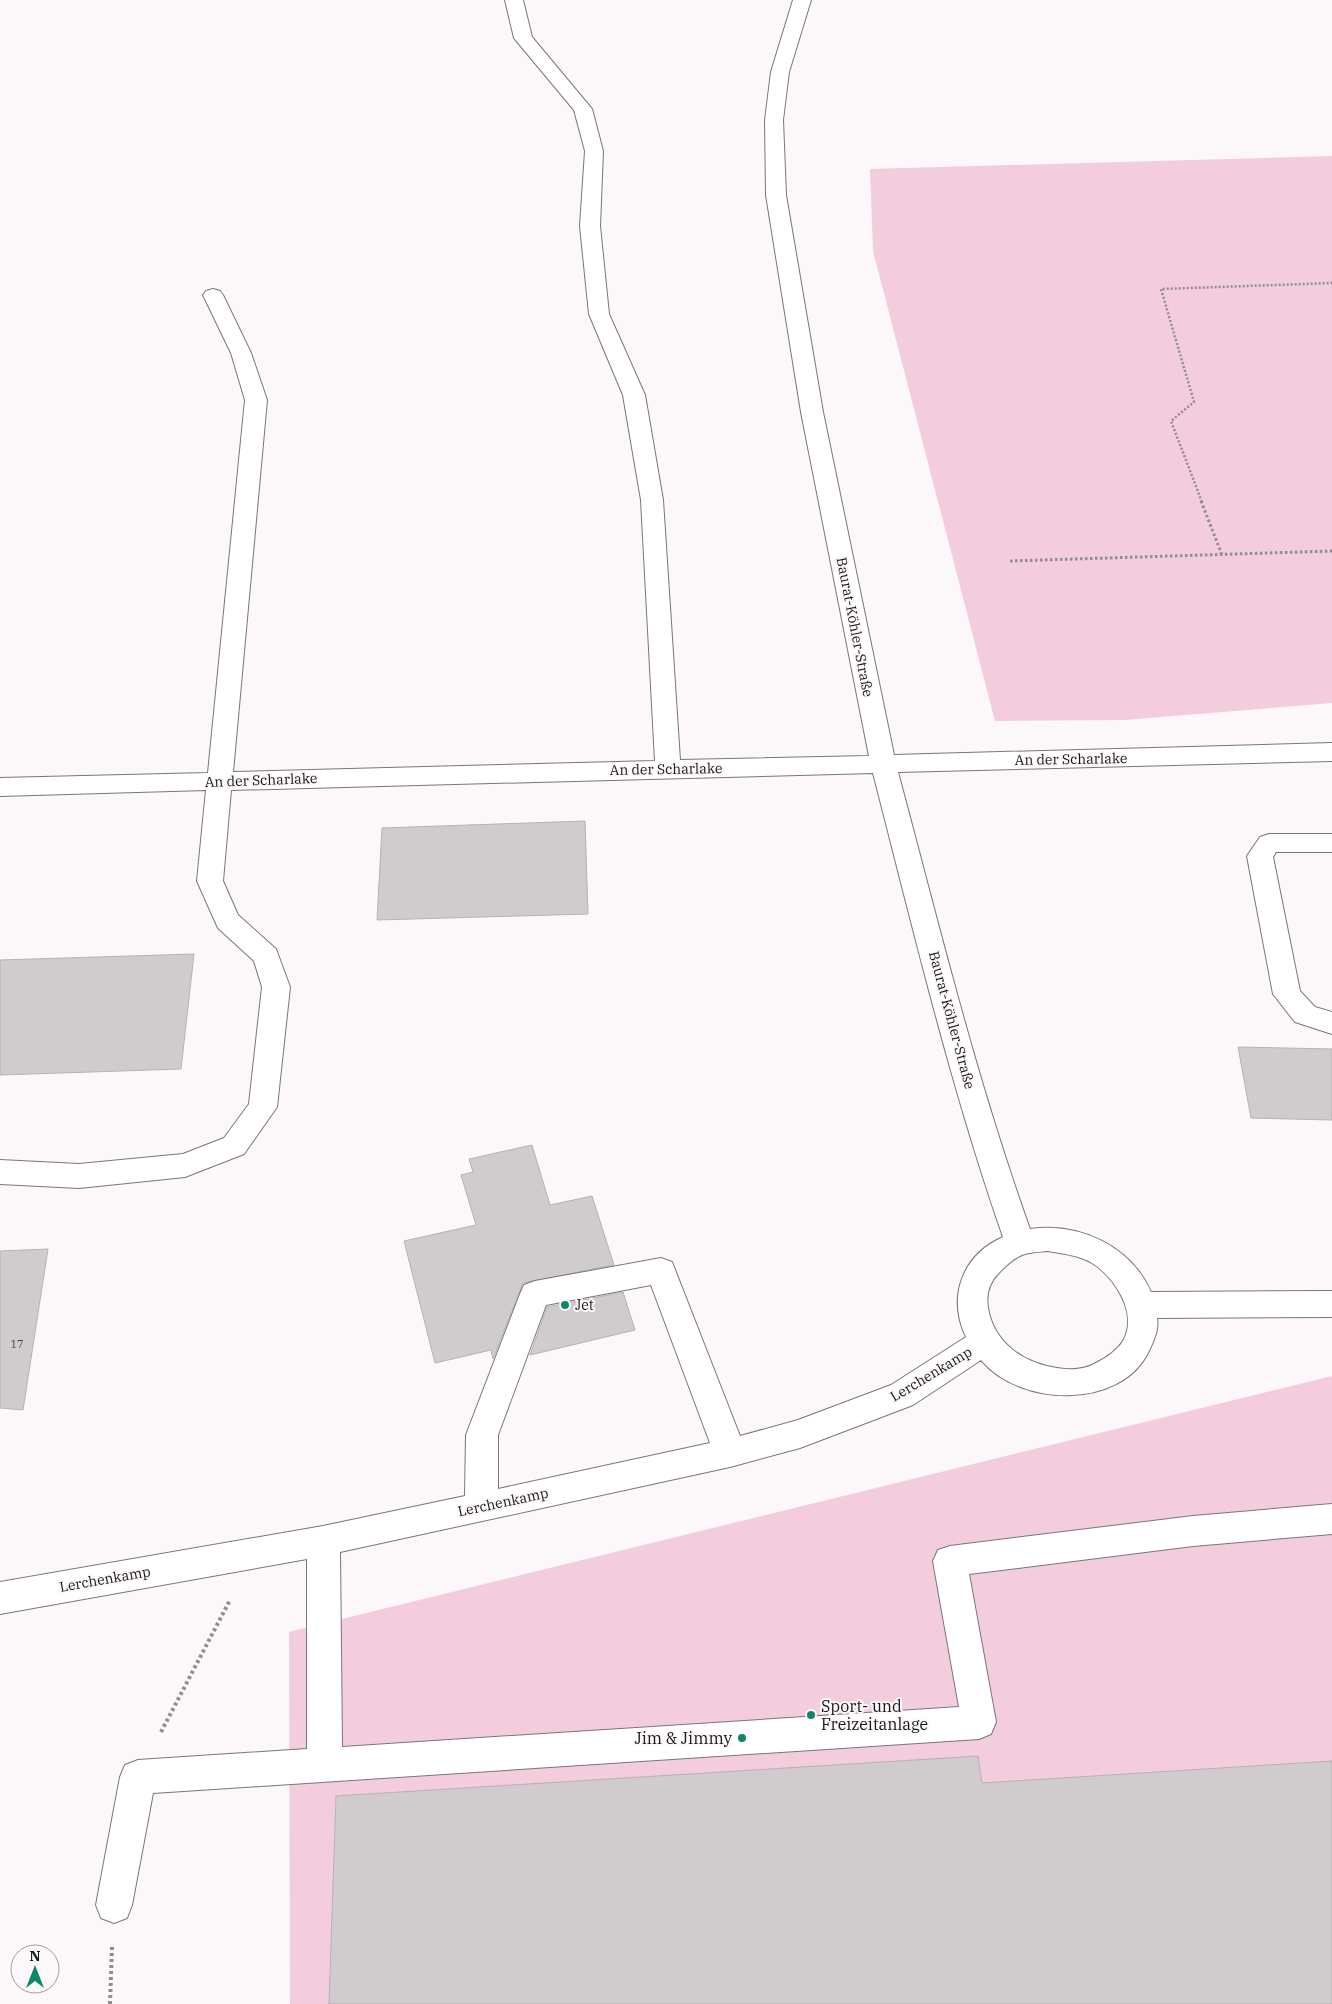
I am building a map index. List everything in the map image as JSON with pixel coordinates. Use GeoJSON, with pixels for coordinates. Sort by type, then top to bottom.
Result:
{"type":"FeatureCollection","features":[{"type":"Feature","properties":{"kind":"street"},"geometry":{"type":"LineString","coordinates":[[514,0],[523,38],[583,109],[594,151],[590,226],[599,314],[634,395],[652,500],[668,769]]}},
{"type":"Feature","properties":{"kind":"street","name":"Baurat-Köhler-Straße"},"geometry":{"type":"LineString","coordinates":[[802,0],[780,72],[774,120],[776,195],[812,412],[882,764],[960,1054],[991,1161],[1020,1243]]}},
{"type":"Feature","properties":{"kind":"street"},"geometry":{"type":"LineString","coordinates":[[0,1172],[79,1176],[185,1165],[234,1146],[263,1107],[276,987],[266,956],[227,921],[210,881],[256,400],[241,353],[213,295]]}},
{"type":"Feature","properties":{"kind":"street","name":"An der Scharlake"},"geometry":{"type":"LineString","coordinates":[[0,787],[1332,752]]}},
{"type":"Feature","properties":{"kind":"street"},"geometry":{"type":"LineString","coordinates":[[1332,842],[1269,843],[1260,856],[1287,994],[1305,1015],[1332,1023]]}},
{"type":"Feature","properties":{"kind":"street"},"geometry":{"type":"LineString","coordinates":[[1048,1239],[1076,1244],[1103,1255],[1124,1273],[1138,1295],[1140,1304],[1144,1319],[1138,1343],[1125,1361],[1106,1375],[1081,1382],[1054,1383],[1027,1376],[1004,1362],[984,1342],[973,1319],[972,1294],[980,1272],[996,1255],[1020,1243],[1048,1239]]}},
{"type":"Feature","properties":{"kind":"street"},"geometry":{"type":"LineString","coordinates":[[481,1507],[482,1435],[535,1294],[661,1271],[730,1452]]}},
{"type":"Feature","properties":{"kind":"street"},"geometry":{"type":"LineString","coordinates":[[1140,1304],[1332,1304]]}},
{"type":"Feature","properties":{"kind":"street","name":"Lerchenkamp"},"geometry":{"type":"LineString","coordinates":[[0,1598],[323,1541],[730,1452],[800,1434],[902,1395],[984,1342]]}},
{"type":"Feature","properties":{"kind":"street"},"geometry":{"type":"LineString","coordinates":[[114,1905],[138,1777],[979,1722],[950,1561],[1193,1531],[1332,1519]]}},
{"type":"Feature","properties":{"kind":"street"},"geometry":{"type":"LineString","coordinates":[[323,1541],[325,1765]]}},
{"type":"Feature","properties":{"kind":"path"},"geometry":{"type":"LineString","coordinates":[[1222,555],[1171,421],[1194,402],[1161,289],[1332,283]]}},
{"type":"Feature","properties":{"kind":"path"},"geometry":{"type":"LineString","coordinates":[[1010,561],[1332,551]]}},
{"type":"Feature","properties":{"kind":"path"},"geometry":{"type":"LineString","coordinates":[[138,1777],[255,1553]]}},
{"type":"Feature","properties":{"kind":"path"},"geometry":{"type":"LineString","coordinates":[[110,2004],[114,1905]]}},
{"type":"Feature","properties":{"kind":"shaded area"},"geometry":{"type":"Polygon","coordinates":[[[1332,156],[1332,703],[1124,720],[995,721],[873,251],[870,169],[1332,156]]]}},
{"type":"Feature","properties":{"kind":"shaded area","name":"Sport- und Freizeitanlage"},"geometry":{"type":"Polygon","coordinates":[[[1332,1376],[1332,2004],[290,2004],[289,1632],[1332,1376]]]}},
{"type":"Feature","properties":{"kind":"building"},"geometry":{"type":"Polygon","coordinates":[[[585,821],[588,914],[377,920],[382,828],[585,821]]]}},
{"type":"Feature","properties":{"kind":"building"},"geometry":{"type":"Polygon","coordinates":[[[194,954],[181,1069],[0,1075],[0,960],[194,954]]]}},
{"type":"Feature","properties":{"kind":"building"},"geometry":{"type":"Polygon","coordinates":[[[1238,1047],[1332,1049],[1332,1120],[1251,1118],[1238,1047]]]}},
{"type":"Feature","properties":{"kind":"building"},"geometry":{"type":"Polygon","coordinates":[[[532,1145],[550,1205],[592,1196],[614,1265],[523,1283],[493,1359],[491,1350],[435,1363],[404,1241],[476,1225],[461,1175],[473,1172],[469,1159],[532,1145]]]}},
{"type":"Feature","properties":{"kind":"building"},"geometry":{"type":"Polygon","coordinates":[[[48,1249],[23,1410],[0,1408],[0,1251],[48,1249]]]}},
{"type":"Feature","properties":{"kind":"building"},"geometry":{"type":"Polygon","coordinates":[[[623,1292],[635,1330],[530,1355],[547,1307],[623,1292]]]}},
{"type":"Feature","properties":{"kind":"building"},"geometry":{"type":"Polygon","coordinates":[[[978,1756],[982,1783],[1332,1761],[1332,2004],[329,2004],[336,1796],[978,1756]]]}},
{"type":"Feature","properties":{"kind":"place","name":"Jet"},"geometry":{"type":"Point","coordinates":[565,1305]}},
{"type":"Feature","properties":{"kind":"place","name":"Sport- und Freizeitanlage"},"geometry":{"type":"Point","coordinates":[811,1715]}},
{"type":"Feature","properties":{"kind":"place","name":"Jim & Jimmy"},"geometry":{"type":"Point","coordinates":[742,1738]}}]}
